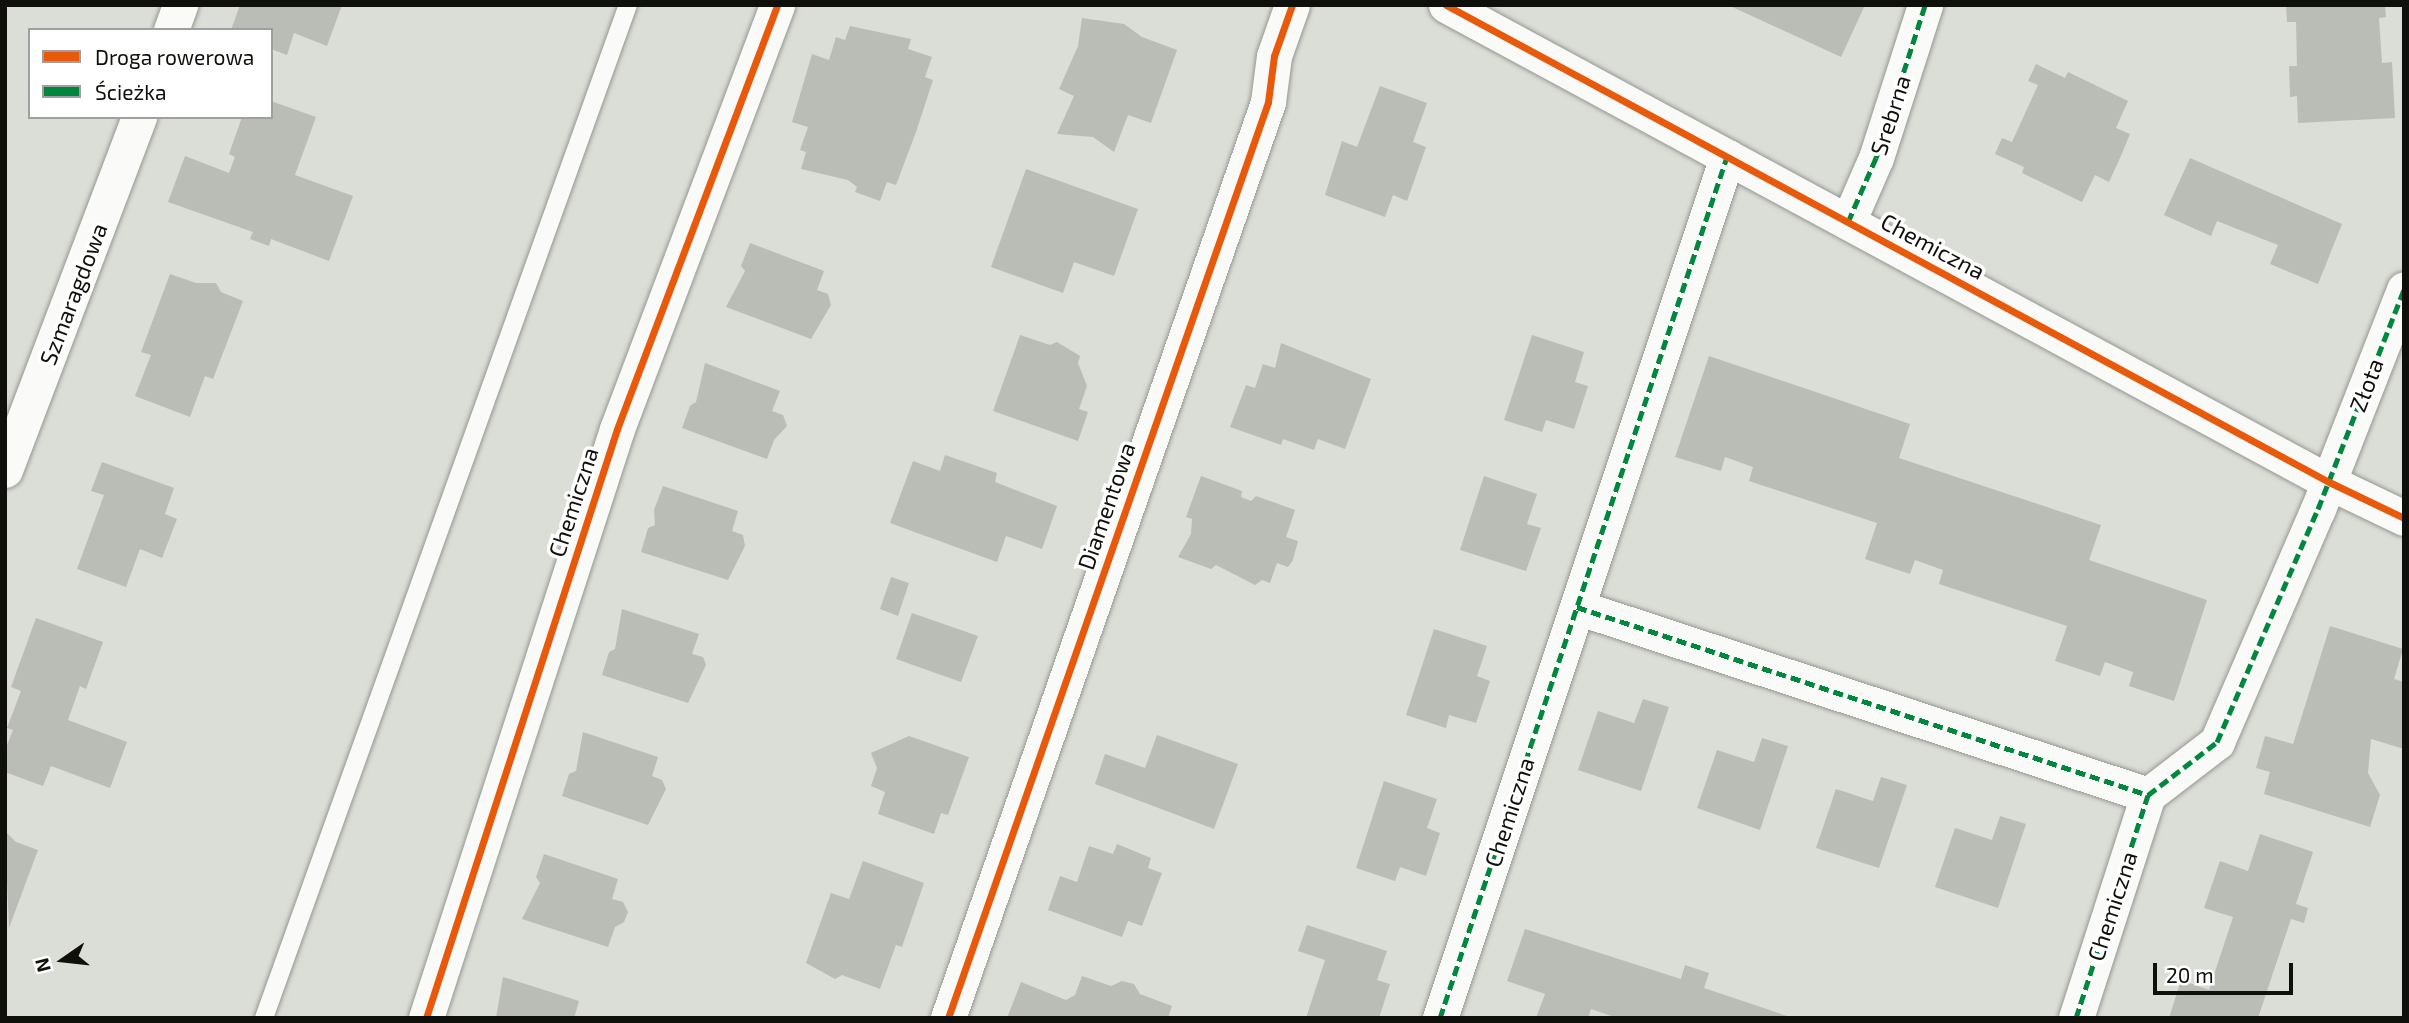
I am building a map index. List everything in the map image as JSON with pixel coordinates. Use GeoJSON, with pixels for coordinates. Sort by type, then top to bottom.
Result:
{"type":"FeatureCollection","features":[{"type":"Feature","properties":{"kind":"street"},"geometry":{"type":"LineString","coordinates":[[172,28],[180,5]]}},
{"type":"Feature","properties":{"kind":"street","name":"Chemiczna"},"geometry":{"type":"LineString","coordinates":[[426,1018],[617,429],[777,5]]}},
{"type":"Feature","properties":{"kind":"street","name":"Diamentowa"},"geometry":{"type":"LineString","coordinates":[[948,1018],[1268,102],[1274,56],[1292,5]]}},
{"type":"Feature","properties":{"kind":"street","name":"Chemiczna"},"geometry":{"type":"LineString","coordinates":[[1446,5],[2329,482],[2404,518]]}},
{"type":"Feature","properties":{"kind":"street","name":"Srebrna"},"geometry":{"type":"LineString","coordinates":[[1848,222],[1876,158],[1925,5]]}},
{"type":"Feature","properties":{"kind":"street","name":"Szmaragdowa"},"geometry":{"type":"LineString","coordinates":[[5,470],[138,119]]}},
{"type":"Feature","properties":{"kind":"street","name":"Chemiczna"},"geometry":{"type":"LineString","coordinates":[[1440,1018],[1727,157]]}},
{"type":"Feature","properties":{"kind":"street","name":"Złota"},"geometry":{"type":"LineString","coordinates":[[2329,482],[2404,289]]}},
{"type":"Feature","properties":{"kind":"street"},"geometry":{"type":"LineString","coordinates":[[1577,607],[2148,795],[2217,742],[2329,482]]}},
{"type":"Feature","properties":{"kind":"street","name":"Chemiczna"},"geometry":{"type":"LineString","coordinates":[[2076,1018],[2148,795]]}},
{"type":"Feature","properties":{"kind":"lane"},"geometry":{"type":"LineString","coordinates":[[264,1018],[628,5]]}},
{"type":"Feature","properties":{"kind":"building"},"geometry":{"type":"Polygon","coordinates":[[[240,5],[342,5],[327,46],[294,33],[287,55],[273,50],[273,28],[232,28],[240,5]]]}},
{"type":"Feature","properties":{"kind":"building"},"geometry":{"type":"Polygon","coordinates":[[[1728,5],[1865,5],[1841,57],[1728,5]]]}},
{"type":"Feature","properties":{"kind":"building"},"geometry":{"type":"Polygon","coordinates":[[[2286,5],[2385,5],[2386,17],[2379,18],[2382,63],[2392,62],[2395,118],[2298,123],[2297,96],[2290,97],[2289,66],[2297,66],[2296,22],[2287,22],[2286,5]]]}},
{"type":"Feature","properties":{"kind":"building"},"geometry":{"type":"Polygon","coordinates":[[[1082,18],[1124,24],[1142,37],[1177,50],[1151,123],[1128,115],[1114,152],[1093,137],[1057,134],[1074,96],[1059,89],[1078,46],[1082,18]]]}},
{"type":"Feature","properties":{"kind":"building"},"geometry":{"type":"Polygon","coordinates":[[[850,26],[911,39],[908,49],[932,57],[925,77],[933,80],[916,132],[896,185],[887,182],[880,201],[855,192],[857,187],[848,180],[801,169],[806,152],[800,150],[808,127],[792,122],[812,54],[829,60],[836,37],[845,40],[850,26]]]}},
{"type":"Feature","properties":{"kind":"building"},"geometry":{"type":"Polygon","coordinates":[[[2036,64],[2065,78],[2068,72],[2128,101],[2116,128],[2130,134],[2120,158],[2109,182],[2095,175],[2082,202],[2022,173],[2024,167],[1995,154],[2002,138],[2012,142],[2038,85],[2028,81],[2036,64]]]}},
{"type":"Feature","properties":{"kind":"building"},"geometry":{"type":"Polygon","coordinates":[[[1380,86],[1427,103],[1413,142],[1426,147],[1407,201],[1393,195],[1385,217],[1325,195],[1342,141],[1357,147],[1380,86]]]}},
{"type":"Feature","properties":{"kind":"building"},"geometry":{"type":"Polygon","coordinates":[[[273,102],[316,117],[295,175],[353,196],[329,261],[271,239],[269,246],[250,239],[253,232],[168,202],[185,156],[229,173],[235,157],[229,154],[241,119],[273,119],[273,102]]]}},
{"type":"Feature","properties":{"kind":"building"},"geometry":{"type":"Polygon","coordinates":[[[2190,158],[2342,224],[2318,284],[2270,264],[2278,245],[2217,221],[2211,236],[2164,215],[2190,158]]]}},
{"type":"Feature","properties":{"kind":"building"},"geometry":{"type":"Polygon","coordinates":[[[1026,169],[1138,209],[1114,276],[1074,262],[1063,293],[991,267],[1026,169]]]}},
{"type":"Feature","properties":{"kind":"building"},"geometry":{"type":"Polygon","coordinates":[[[750,243],[824,271],[817,290],[828,294],[831,305],[811,339],[726,307],[745,271],[741,266],[750,243]]]}},
{"type":"Feature","properties":{"kind":"building"},"geometry":{"type":"Polygon","coordinates":[[[170,274],[196,283],[216,283],[221,292],[243,301],[213,379],[205,376],[190,417],[135,396],[151,355],[141,352],[170,274]]]}},
{"type":"Feature","properties":{"kind":"building"},"geometry":{"type":"Polygon","coordinates":[[[1020,335],[1050,345],[1057,342],[1080,356],[1078,363],[1087,386],[1079,409],[1088,412],[1078,441],[993,411],[1020,335]]]}},
{"type":"Feature","properties":{"kind":"building"},"geometry":{"type":"Polygon","coordinates":[[[1532,335],[1584,352],[1575,382],[1588,386],[1574,429],[1546,420],[1542,432],[1504,420],[1532,335]]]}},
{"type":"Feature","properties":{"kind":"building"},"geometry":{"type":"Polygon","coordinates":[[[1281,343],[1371,379],[1345,449],[1318,439],[1314,450],[1283,439],[1281,445],[1230,427],[1246,385],[1255,388],[1263,364],[1275,368],[1281,343]]]}},
{"type":"Feature","properties":{"kind":"building"},"geometry":{"type":"Polygon","coordinates":[[[1709,356],[1910,424],[1899,458],[2101,525],[2089,560],[2207,600],[2174,701],[2129,686],[2133,672],[2105,662],[2100,676],[2055,661],[2067,626],[1939,584],[1943,570],[1915,560],[1910,574],[1865,559],[1877,523],[1749,481],[1753,467],[1725,457],[1721,471],[1675,457],[1709,356]]]}},
{"type":"Feature","properties":{"kind":"building"},"geometry":{"type":"Polygon","coordinates":[[[705,363],[780,391],[772,411],[783,415],[787,426],[774,440],[767,459],[682,428],[690,406],[696,402],[705,363]]]}},
{"type":"Feature","properties":{"kind":"building"},"geometry":{"type":"Polygon","coordinates":[[[945,455],[997,473],[995,482],[1057,506],[1042,549],[1006,536],[997,562],[890,523],[913,461],[940,471],[945,455]]]}},
{"type":"Feature","properties":{"kind":"building"},"geometry":{"type":"Polygon","coordinates":[[[102,462],[174,488],[165,514],[177,519],[162,558],[140,549],[126,587],[77,569],[104,495],[91,491],[102,462]]]}},
{"type":"Feature","properties":{"kind":"building"},"geometry":{"type":"Polygon","coordinates":[[[1201,476],[1242,491],[1241,497],[1251,501],[1256,496],[1295,510],[1286,537],[1298,541],[1293,560],[1288,567],[1277,563],[1270,583],[1262,580],[1255,585],[1216,565],[1211,569],[1178,557],[1191,534],[1192,519],[1186,517],[1201,476]]]}},
{"type":"Feature","properties":{"kind":"building"},"geometry":{"type":"Polygon","coordinates":[[[1484,476],[1537,494],[1527,524],[1541,528],[1526,571],[1460,550],[1484,476]]]}},
{"type":"Feature","properties":{"kind":"building"},"geometry":{"type":"Polygon","coordinates":[[[663,486],[738,511],[732,531],[743,535],[745,546],[728,580],[641,552],[648,528],[655,525],[654,510],[663,486]]]}},
{"type":"Feature","properties":{"kind":"building"},"geometry":{"type":"Polygon","coordinates":[[[891,577],[909,583],[898,616],[880,609],[891,577]]]}},
{"type":"Feature","properties":{"kind":"building"},"geometry":{"type":"Polygon","coordinates":[[[622,609],[699,634],[692,654],[703,657],[706,665],[688,703],[602,675],[609,652],[615,649],[622,609]]]}},
{"type":"Feature","properties":{"kind":"building"},"geometry":{"type":"Polygon","coordinates":[[[912,613],[978,636],[961,682],[896,659],[912,613]]]}},
{"type":"Feature","properties":{"kind":"building"},"geometry":{"type":"Polygon","coordinates":[[[36,618],[103,642],[86,689],[80,686],[68,720],[127,742],[110,788],[51,766],[43,786],[5,772],[5,750],[13,730],[7,728],[21,691],[11,687],[36,618]]]}},
{"type":"Feature","properties":{"kind":"building"},"geometry":{"type":"Polygon","coordinates":[[[2330,626],[2403,649],[2394,679],[2404,682],[2404,749],[2371,739],[2368,773],[2380,795],[2370,827],[2264,794],[2270,772],[2256,768],[2265,736],[2293,744],[2330,626]]]}},
{"type":"Feature","properties":{"kind":"building"},"geometry":{"type":"Polygon","coordinates":[[[1434,629],[1487,646],[1477,676],[1490,681],[1476,723],[1449,715],[1446,728],[1406,715],[1434,629]]]}},
{"type":"Feature","properties":{"kind":"building"},"geometry":{"type":"Polygon","coordinates":[[[1643,699],[1669,707],[1641,791],[1578,770],[1598,711],[1634,723],[1643,699]]]}},
{"type":"Feature","properties":{"kind":"building"},"geometry":{"type":"Polygon","coordinates":[[[583,732],[658,757],[652,776],[662,780],[666,789],[648,825],[562,796],[569,774],[576,771],[583,732]]]}},
{"type":"Feature","properties":{"kind":"building"},"geometry":{"type":"Polygon","coordinates":[[[1157,735],[1238,764],[1214,829],[1095,784],[1105,754],[1145,768],[1157,735]]]}},
{"type":"Feature","properties":{"kind":"building"},"geometry":{"type":"Polygon","coordinates":[[[909,736],[969,757],[948,815],[941,813],[934,834],[878,814],[885,792],[871,786],[877,768],[871,753],[909,736]]]}},
{"type":"Feature","properties":{"kind":"building"},"geometry":{"type":"Polygon","coordinates":[[[1762,738],[1788,746],[1760,830],[1697,808],[1717,750],[1754,762],[1762,738]]]}},
{"type":"Feature","properties":{"kind":"building"},"geometry":{"type":"Polygon","coordinates":[[[1881,777],[1907,785],[1879,868],[1816,848],[1836,789],[1873,801],[1881,777]]]}},
{"type":"Feature","properties":{"kind":"building"},"geometry":{"type":"Polygon","coordinates":[[[1384,781],[1437,799],[1427,828],[1440,833],[1426,876],[1400,867],[1395,881],[1356,868],[1384,781]]]}},
{"type":"Feature","properties":{"kind":"building"},"geometry":{"type":"Polygon","coordinates":[[[2000,816],[2026,824],[1998,908],[1935,887],[1955,828],[1992,840],[2000,816]]]}},
{"type":"Feature","properties":{"kind":"building"},"geometry":{"type":"Polygon","coordinates":[[[5,831],[16,842],[38,850],[9,928],[5,831]]]}},
{"type":"Feature","properties":{"kind":"building"},"geometry":{"type":"Polygon","coordinates":[[[2260,834],[2313,852],[2296,904],[2308,908],[2304,923],[2291,919],[2258,1018],[2169,1018],[2181,980],[2209,990],[2233,917],[2204,908],[2220,861],[2248,871],[2260,834]]]}},
{"type":"Feature","properties":{"kind":"building"},"geometry":{"type":"Polygon","coordinates":[[[1117,844],[1151,858],[1148,868],[1162,873],[1142,926],[1128,921],[1122,937],[1048,910],[1060,876],[1077,882],[1089,846],[1113,854],[1117,844]]]}},
{"type":"Feature","properties":{"kind":"building"},"geometry":{"type":"Polygon","coordinates":[[[544,854],[618,879],[612,899],[623,902],[628,912],[624,922],[615,927],[608,947],[522,919],[540,883],[536,877],[544,854]]]}},
{"type":"Feature","properties":{"kind":"building"},"geometry":{"type":"Polygon","coordinates":[[[863,861],[924,883],[902,947],[896,945],[880,989],[842,975],[835,979],[806,963],[831,893],[849,899],[863,861]]]}},
{"type":"Feature","properties":{"kind":"building"},"geometry":{"type":"Polygon","coordinates":[[[1307,925],[1387,951],[1377,980],[1390,984],[1379,1018],[1306,1018],[1325,960],[1298,951],[1307,925]]]}},
{"type":"Feature","properties":{"kind":"building"},"geometry":{"type":"Polygon","coordinates":[[[1525,929],[1681,979],[1685,965],[1709,973],[1704,988],[1793,1018],[1617,1018],[1591,1009],[1588,1018],[1536,1018],[1545,994],[1507,981],[1525,929]]]}},
{"type":"Feature","properties":{"kind":"building"},"geometry":{"type":"Polygon","coordinates":[[[1082,976],[1111,986],[1122,981],[1134,984],[1140,994],[1172,1006],[1168,1018],[1007,1018],[1021,982],[1066,1000],[1075,995],[1082,976]]]}},
{"type":"Feature","properties":{"kind":"building"},"geometry":{"type":"Polygon","coordinates":[[[503,977],[579,1001],[574,1018],[496,1018],[503,977]]]}},
{"type":"Feature","properties":{"kind":"marked path"},"geometry":{"type":"LineString","coordinates":[[1848,222],[1876,158],[1925,5]]}},
{"type":"Feature","properties":{"kind":"marked path"},"geometry":{"type":"LineString","coordinates":[[1440,1018],[1727,157]]}},
{"type":"Feature","properties":{"kind":"marked path"},"geometry":{"type":"LineString","coordinates":[[2076,1018],[2148,795],[2217,742],[2318,509],[2404,289]]}},
{"type":"Feature","properties":{"kind":"marked path"},"geometry":{"type":"LineString","coordinates":[[1577,607],[2148,795]]}},
{"type":"Feature","properties":{"kind":"cycle path"},"geometry":{"type":"LineString","coordinates":[[426,1018],[617,429],[777,5]]}},
{"type":"Feature","properties":{"kind":"cycle path"},"geometry":{"type":"LineString","coordinates":[[948,1018],[1268,102],[1274,56],[1292,5]]}},
{"type":"Feature","properties":{"kind":"cycle path"},"geometry":{"type":"LineString","coordinates":[[1446,5],[2329,482],[2404,518]]}}]}
